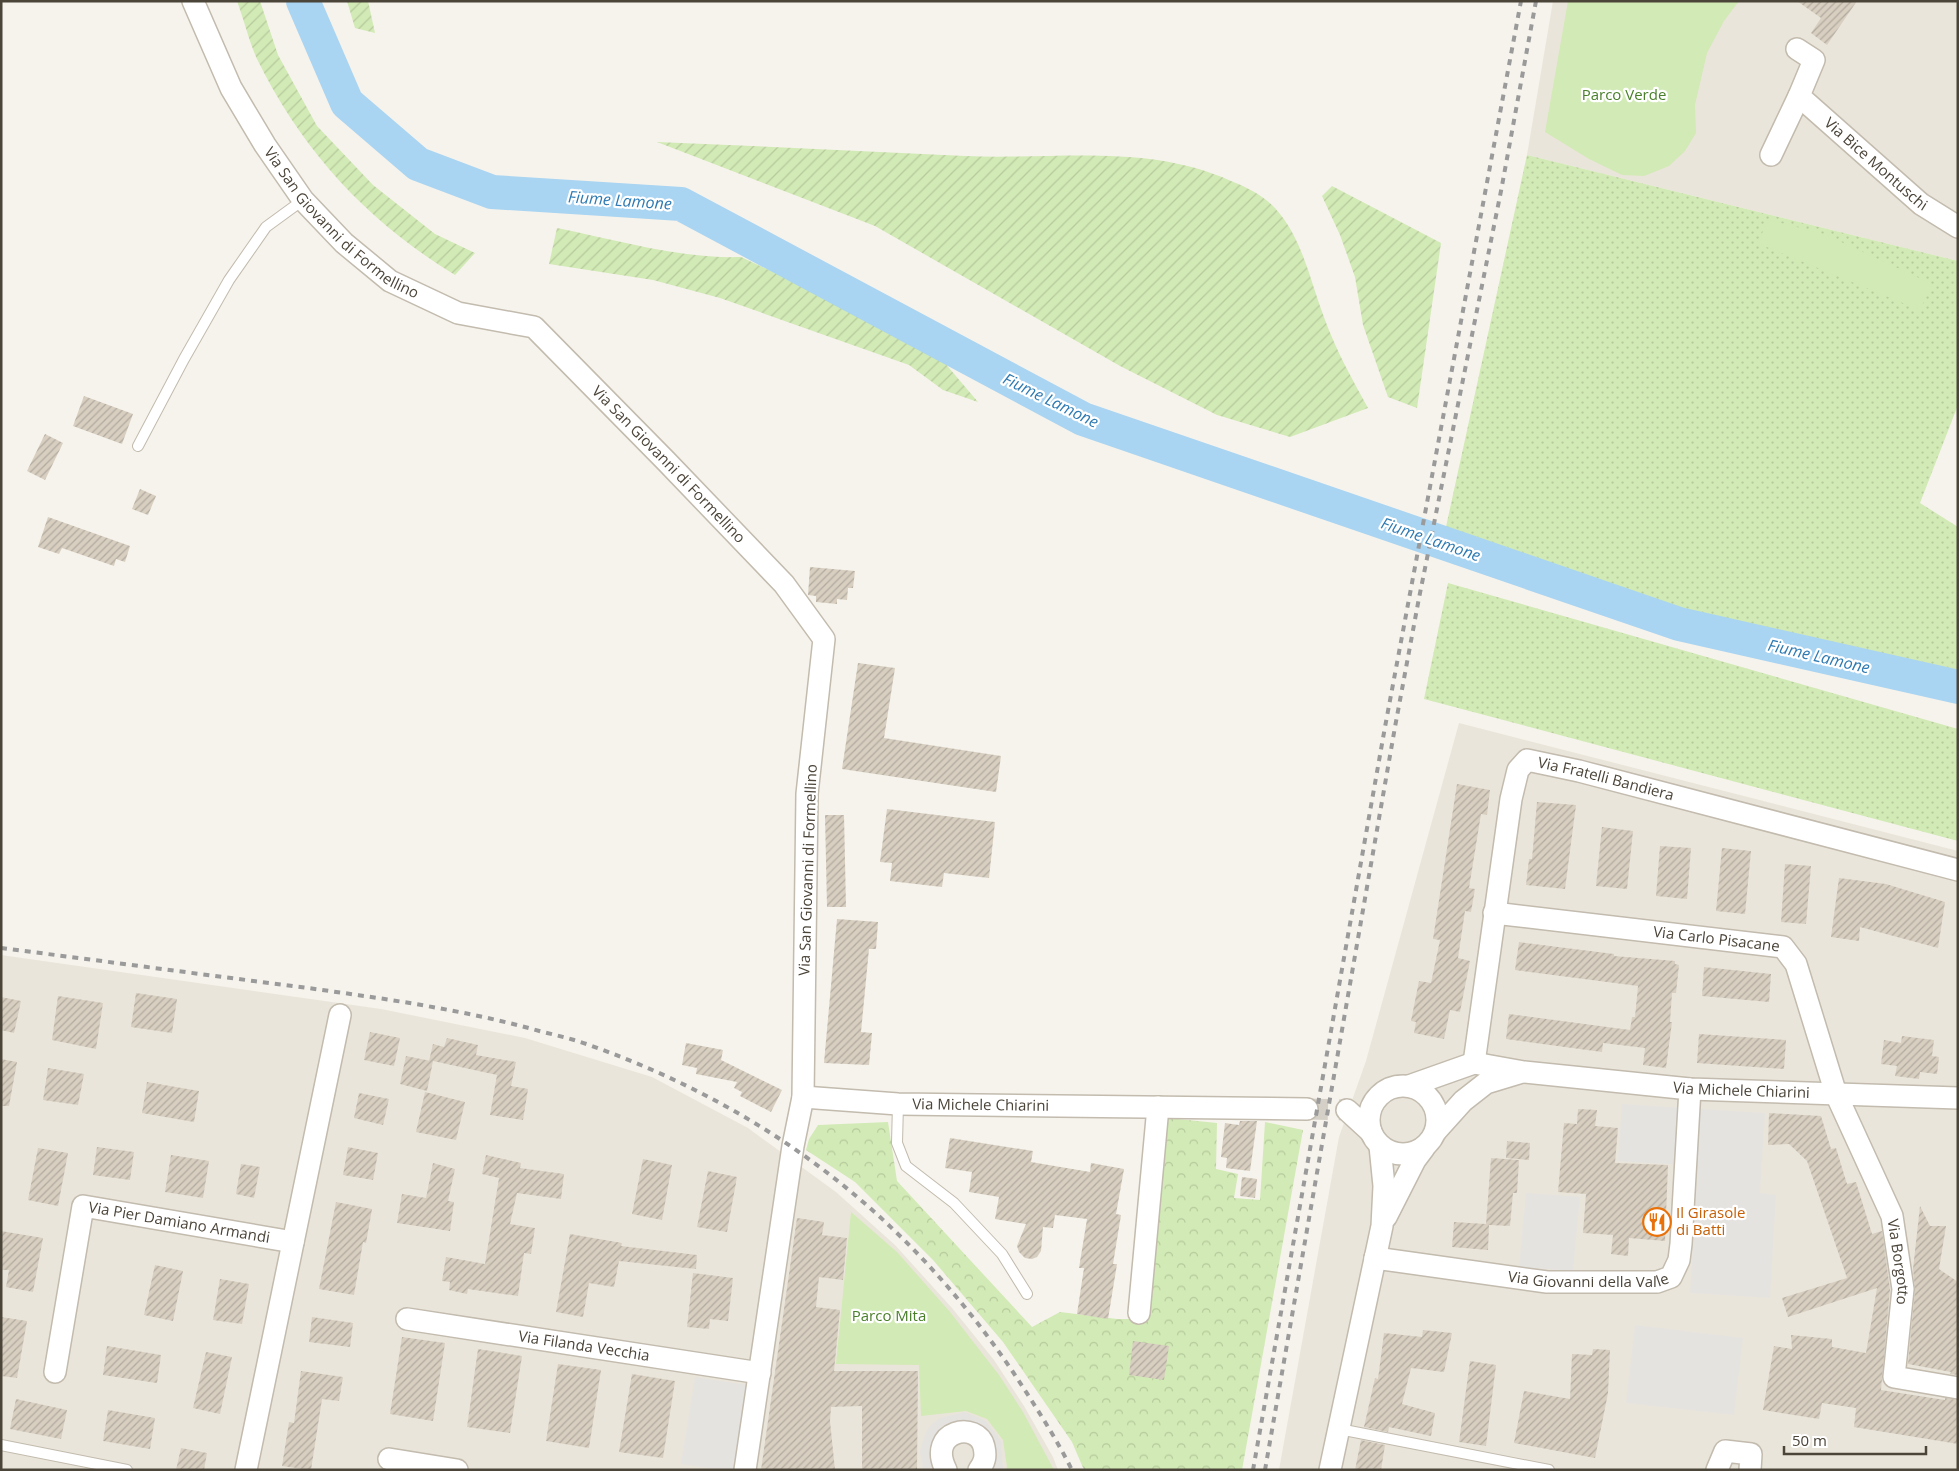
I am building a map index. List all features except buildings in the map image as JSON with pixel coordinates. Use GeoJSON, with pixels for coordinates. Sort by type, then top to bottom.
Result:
{"type":"FeatureCollection","features":[{"type":"Feature","properties":{"kind":"street","name":"Via San Giovanni di Formellino"},"geometry":{"type":"LineString","coordinates":[[193,1],[231,88],[265,145],[303,200],[344,244],[390,281],[458,313],[534,328],[666,461],[784,584],[824,639],[807,794],[802,1097]]}},
{"type":"Feature","properties":{"kind":"street"},"geometry":{"type":"LineString","coordinates":[[1771,155],[1814,60],[1798,48]]}},
{"type":"Feature","properties":{"kind":"street","name":"Via Bice Montuschi"},"geometry":{"type":"LineString","coordinates":[[1799,96],[1920,204],[1958,227]]}},
{"type":"Feature","properties":{"kind":"street","name":"Via Fratelli Bandiera"},"geometry":{"type":"LineString","coordinates":[[1474,1063],[1511,799],[1518,770],[1527,760],[1579,771],[1958,870]]}},
{"type":"Feature","properties":{"kind":"street","name":"Via Carlo Pisacane"},"geometry":{"type":"LineString","coordinates":[[1494,913],[1783,947],[1796,964],[1836,1094]]}},
{"type":"Feature","properties":{"kind":"street","name":"Via Pier Damiano Armandi"},"geometry":{"type":"LineString","coordinates":[[246,1470],[340,1015]]}},
{"type":"Feature","properties":{"kind":"street","name":"Via Michele Chiarini"},"geometry":{"type":"LineString","coordinates":[[1409,1086],[1474,1063],[1524,1072],[1690,1089],[1958,1098]]}},
{"type":"Feature","properties":{"kind":"street","name":"Via Michele Chiarini"},"geometry":{"type":"LineString","coordinates":[[1430,1139],[1463,1101],[1486,1083],[1524,1072]]}},
{"type":"Feature","properties":{"kind":"street"},"geometry":{"type":"LineString","coordinates":[[1330,1470],[1382,1226],[1384,1186],[1370,1113],[1379,1095],[1388,1089],[1398,1086],[1409,1086],[1420,1090],[1429,1098],[1435,1108],[1437,1119],[1430,1139],[1415,1160],[1382,1226]]}},
{"type":"Feature","properties":{"kind":"street","name":"Via Giovanni della Valle"},"geometry":{"type":"LineString","coordinates":[[1375,1258],[1547,1282],[1657,1282],[1671,1277],[1679,1260],[1681,1244],[1690,1089]]}},
{"type":"Feature","properties":{"kind":"street","name":"Via Borgotto"},"geometry":{"type":"LineString","coordinates":[[1836,1094],[1892,1216],[1903,1289],[1894,1377],[1958,1388]]}},
{"type":"Feature","properties":{"kind":"street"},"geometry":{"type":"LineString","coordinates":[[745,1470],[802,1097]]}},
{"type":"Feature","properties":{"kind":"street","name":"Via Michele Chiarini"},"geometry":{"type":"LineString","coordinates":[[802,1097],[898,1104],[1306,1109]]}},
{"type":"Feature","properties":{"kind":"street"},"geometry":{"type":"LineString","coordinates":[[1373,1104],[1347,1110],[1390,1152],[1413,1153],[1430,1139]]}},
{"type":"Feature","properties":{"kind":"street"},"geometry":{"type":"LineString","coordinates":[[1139,1313],[1158,1108]]}},
{"type":"Feature","properties":{"kind":"street","name":"Via Pier Damiano Armandi"},"geometry":{"type":"LineString","coordinates":[[55,1372],[83,1206],[293,1242]]}},
{"type":"Feature","properties":{"kind":"street","name":"Via Filanda Vecchia"},"geometry":{"type":"LineString","coordinates":[[407,1319],[760,1373]]}},
{"type":"Feature","properties":{"kind":"street"},"geometry":{"type":"LineString","coordinates":[[946,1470],[941,1459],[944,1442],[958,1432],[967,1432],[975,1435],[983,1443],[986,1455],[984,1464],[979,1470]]}},
{"type":"Feature","properties":{"kind":"street"},"geometry":{"type":"LineString","coordinates":[[1717,1470],[1725,1451],[1751,1454],[1750,1470]]}},
{"type":"Feature","properties":{"kind":"street"},"geometry":{"type":"LineString","coordinates":[[389,1459],[456,1470]]}},
{"type":"Feature","properties":{"kind":"lane"},"geometry":{"type":"LineString","coordinates":[[138,446],[228,280],[266,227],[303,200]]}},
{"type":"Feature","properties":{"kind":"lane"},"geometry":{"type":"LineString","coordinates":[[898,1104],[897,1143],[906,1166],[954,1203],[1002,1254],[1027,1294]]}},
{"type":"Feature","properties":{"kind":"lane"},"geometry":{"type":"LineString","coordinates":[[1339,1429],[1549,1470]]}},
{"type":"Feature","properties":{"kind":"lane"},"geometry":{"type":"LineString","coordinates":[[1,1445],[127,1470]]}},
{"type":"Feature","properties":{"kind":"shaded area"},"geometry":{"type":"Polygon","coordinates":[[[1553,1],[1958,1],[1958,261],[1527,155],[1553,1]]]}},
{"type":"Feature","properties":{"kind":"shaded area"},"geometry":{"type":"Polygon","coordinates":[[[1459,723],[1958,851],[1958,1470],[1279,1470],[1339,1137],[1366,1061],[1459,723]]]}},
{"type":"Feature","properties":{"kind":"shaded area"},"geometry":{"type":"Polygon","coordinates":[[[1,955],[381,1009],[525,1038],[652,1077],[748,1128],[836,1192],[895,1245],[952,1308],[994,1360],[1024,1406],[1053,1457],[1058,1470],[1,1470],[1,955]]]}},
{"type":"Feature","properties":{"kind":"shaded area"},"geometry":{"type":"Polygon","coordinates":[[[1622,1104],[1765,1113],[1760,1193],[1776,1195],[1770,1298],[1690,1293],[1698,1166],[1618,1161],[1622,1104]]]}},
{"type":"Feature","properties":{"kind":"shaded area"},"geometry":{"type":"Polygon","coordinates":[[[1526,1193],[1580,1197],[1573,1271],[1519,1267],[1526,1193]]]}},
{"type":"Feature","properties":{"kind":"shaded area"},"geometry":{"type":"Polygon","coordinates":[[[1635,1325],[1743,1338],[1734,1415],[1626,1403],[1635,1325]]]}},
{"type":"Feature","properties":{"kind":"shaded area"},"geometry":{"type":"Polygon","coordinates":[[[695,1377],[747,1385],[734,1470],[681,1464],[695,1377]]]}},
{"type":"Feature","properties":{"kind":"shaded area"},"geometry":{"type":"Polygon","coordinates":[[[965,1412],[986,1421],[1001,1441],[1003,1470],[987,1470],[967,1426],[937,1470],[923,1470],[920,1451],[926,1432],[931,1425],[940,1418],[965,1412]]]}},
{"type":"Feature","properties":{"kind":"green space"},"geometry":{"type":"Polygon","coordinates":[[[237,1],[260,1],[278,55],[317,126],[373,185],[435,234],[475,253],[455,275],[423,254],[366,208],[316,154],[275,93],[257,59],[237,1]]]}},
{"type":"Feature","properties":{"kind":"green space"},"geometry":{"type":"Polygon","coordinates":[[[347,1],[368,1],[375,33],[355,28],[347,1]]]}},
{"type":"Feature","properties":{"kind":"green space","name":"Parco Verde"},"geometry":{"type":"Polygon","coordinates":[[[1568,1],[1739,1],[1724,21],[1707,53],[1695,105],[1696,133],[1685,151],[1669,166],[1644,176],[1622,175],[1589,159],[1545,132],[1568,1]]]}},
{"type":"Feature","properties":{"kind":"green space"},"geometry":{"type":"Polygon","coordinates":[[[657,142],[965,156],[1133,157],[1199,169],[1251,190],[1264,198],[1280,214],[1301,251],[1329,331],[1368,408],[1290,437],[1217,415],[1120,366],[875,226],[657,142]]]}},
{"type":"Feature","properties":{"kind":"green space"},"geometry":{"type":"Polygon","coordinates":[[[1527,155],[1958,261],[1958,405],[1920,503],[1958,527],[1958,686],[1680,617],[1522,561],[1444,536],[1527,155]]]}},
{"type":"Feature","properties":{"kind":"green space"},"geometry":{"type":"Polygon","coordinates":[[[1332,186],[1441,243],[1417,408],[1388,397],[1363,325],[1355,277],[1340,235],[1322,196],[1332,186]]]}},
{"type":"Feature","properties":{"kind":"green space"},"geometry":{"type":"Polygon","coordinates":[[[1769,220],[1824,234],[1932,284],[1920,310],[1757,243],[1769,220]]]}},
{"type":"Feature","properties":{"kind":"green space"},"geometry":{"type":"Polygon","coordinates":[[[557,228],[672,252],[718,257],[741,257],[839,303],[938,355],[978,402],[943,390],[909,365],[720,298],[653,280],[549,264],[557,228]]]}},
{"type":"Feature","properties":{"kind":"green space"},"geometry":{"type":"Polygon","coordinates":[[[1448,583],[1958,729],[1958,841],[1424,699],[1448,583]]]}},
{"type":"Feature","properties":{"kind":"green space"},"geometry":{"type":"Polygon","coordinates":[[[1168,1118],[1217,1123],[1216,1169],[1238,1174],[1234,1198],[1260,1200],[1265,1122],[1303,1130],[1242,1470],[1084,1470],[1072,1442],[1003,1342],[933,1260],[855,1182],[806,1150],[809,1139],[818,1125],[888,1122],[897,1181],[1032,1327],[1060,1312],[1117,1319],[1145,1319],[1168,1118]]]}},
{"type":"Feature","properties":{"kind":"green space","name":"Parco Mita"},"geometry":{"type":"Polygon","coordinates":[[[851,1212],[897,1252],[950,1312],[999,1375],[1023,1412],[1054,1470],[1006,1470],[1003,1440],[987,1419],[966,1411],[921,1416],[919,1365],[836,1364],[851,1212]]]}},
{"type":"Feature","properties":{"kind":"waterway","name":"Fiume Lamone"},"geometry":{"type":"LineString","coordinates":[[303,1],[347,103],[418,164],[492,192],[681,204],[1083,419],[1679,624],[1958,687]]}},
{"type":"Feature","properties":{"kind":"tunnel"},"geometry":{"type":"LineString","coordinates":[[1307,1109],[1347,1110]]}},
{"type":"Feature","properties":{"kind":"railway"},"geometry":{"type":"LineString","coordinates":[[1253,1470],[1385,727],[1521,1]]}},
{"type":"Feature","properties":{"kind":"railway"},"geometry":{"type":"LineString","coordinates":[[1265,1470],[1395,727],[1501,191],[1536,1]]}},
{"type":"Feature","properties":{"kind":"railway"},"geometry":{"type":"LineString","coordinates":[[1,948],[308,988],[456,1011],[574,1040],[657,1072],[718,1102],[775,1136],[829,1174],[880,1217],[928,1264],[972,1316],[1029,1396],[1072,1470]]}},
{"type":"Feature","properties":{"kind":"place","name":"Il Girasole di Batti"},"geometry":{"type":"Point","coordinates":[1657,1222]}}]}
